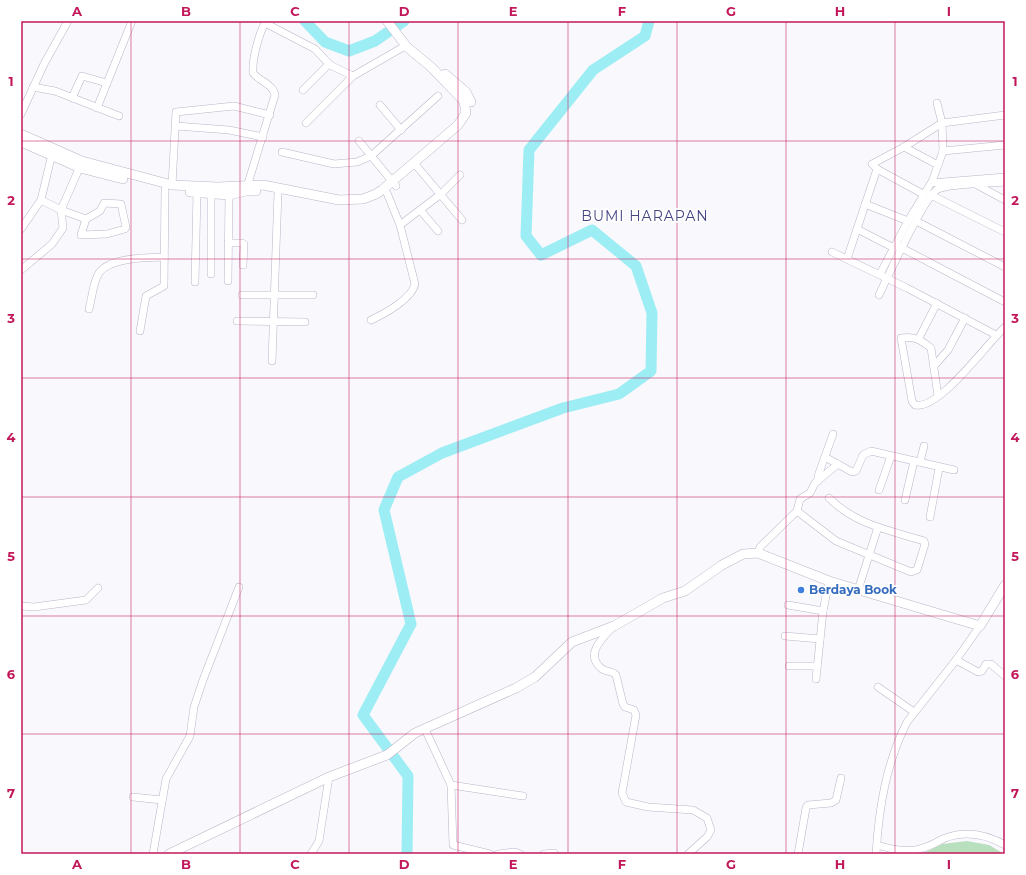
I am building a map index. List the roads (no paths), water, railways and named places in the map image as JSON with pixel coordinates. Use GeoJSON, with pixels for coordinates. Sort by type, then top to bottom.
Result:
{"type":"FeatureCollection","features":[{"type":"Feature","properties":{"kind":"street"},"geometry":{"type":"LineString","coordinates":[[21,114],[33,87],[68,21]]}},
{"type":"Feature","properties":{"kind":"street"},"geometry":{"type":"LineString","coordinates":[[97,108],[132,21]]}},
{"type":"Feature","properties":{"kind":"street"},"geometry":{"type":"LineString","coordinates":[[168,187],[282,188],[338,203],[369,197],[395,183],[416,166],[468,114],[466,104],[462,97],[405,46],[394,34],[387,21]]}},
{"type":"Feature","properties":{"kind":"street"},"geometry":{"type":"LineString","coordinates":[[247,188],[270,115],[275,92],[256,76],[253,69],[261,32],[265,22],[315,49],[329,64],[352,76]]}},
{"type":"Feature","properties":{"kind":"street"},"geometry":{"type":"LineString","coordinates":[[306,123],[352,76],[405,46]]}},
{"type":"Feature","properties":{"kind":"street"},"geometry":{"type":"LineString","coordinates":[[303,90],[329,64]]}},
{"type":"Feature","properties":{"kind":"street"},"geometry":{"type":"LineString","coordinates":[[72,98],[83,75],[108,83]]}},
{"type":"Feature","properties":{"kind":"street"},"geometry":{"type":"LineString","coordinates":[[33,87],[55,91],[119,116]]}},
{"type":"Feature","properties":{"kind":"street"},"geometry":{"type":"LineString","coordinates":[[282,152],[334,164],[350,164],[371,156],[438,96]]}},
{"type":"Feature","properties":{"kind":"street"},"geometry":{"type":"LineString","coordinates":[[879,295],[884,276],[908,221],[923,194],[932,182],[943,151],[942,123],[937,103]]}},
{"type":"Feature","properties":{"kind":"street"},"geometry":{"type":"LineString","coordinates":[[380,105],[401,130]]}},
{"type":"Feature","properties":{"kind":"street"},"geometry":{"type":"LineString","coordinates":[[140,330],[146,296],[164,286],[168,187],[176,126],[176,112],[234,106],[270,115]]}},
{"type":"Feature","properties":{"kind":"street"},"geometry":{"type":"LineString","coordinates":[[923,194],[877,169],[872,164],[904,147],[942,123],[1005,115]]}},
{"type":"Feature","properties":{"kind":"street"},"geometry":{"type":"LineString","coordinates":[[176,126],[230,130],[263,137]]}},
{"type":"Feature","properties":{"kind":"street"},"geometry":{"type":"LineString","coordinates":[[21,134],[81,165]]}},
{"type":"Feature","properties":{"kind":"street"},"geometry":{"type":"LineString","coordinates":[[359,141],[395,183]]}},
{"type":"Feature","properties":{"kind":"street"},"geometry":{"type":"LineString","coordinates":[[21,142],[81,165],[197,193],[229,195],[247,188],[338,203],[364,205],[379,200],[395,183]]}},
{"type":"Feature","properties":{"kind":"street"},"geometry":{"type":"LineString","coordinates":[[943,151],[1005,145]]}},
{"type":"Feature","properties":{"kind":"street"},"geometry":{"type":"LineString","coordinates":[[904,147],[938,165]]}},
{"type":"Feature","properties":{"kind":"street"},"geometry":{"type":"LineString","coordinates":[[21,228],[41,200],[52,154]]}},
{"type":"Feature","properties":{"kind":"street"},"geometry":{"type":"LineString","coordinates":[[21,270],[43,252],[63,228],[61,210],[81,165]]}},
{"type":"Feature","properties":{"kind":"street"},"geometry":{"type":"LineString","coordinates":[[416,166],[462,220]]}},
{"type":"Feature","properties":{"kind":"street"},"geometry":{"type":"LineString","coordinates":[[847,259],[877,169]]}},
{"type":"Feature","properties":{"kind":"street"},"geometry":{"type":"LineString","coordinates":[[400,225],[441,194],[460,175]]}},
{"type":"Feature","properties":{"kind":"street"},"geometry":{"type":"LineString","coordinates":[[932,182],[1005,177]]}},
{"type":"Feature","properties":{"kind":"street"},"geometry":{"type":"LineString","coordinates":[[897,248],[916,221],[931,194],[938,189],[1005,182]]}},
{"type":"Feature","properties":{"kind":"street"},"geometry":{"type":"LineString","coordinates":[[977,184],[1005,200]]}},
{"type":"Feature","properties":{"kind":"street"},"geometry":{"type":"LineString","coordinates":[[272,361],[272,322],[278,192]]}},
{"type":"Feature","properties":{"kind":"street"},"geometry":{"type":"LineString","coordinates":[[195,282],[197,193]]}},
{"type":"Feature","properties":{"kind":"street"},"geometry":{"type":"LineString","coordinates":[[371,320],[393,308],[415,287],[414,276],[400,225],[387,193]]}},
{"type":"Feature","properties":{"kind":"street"},"geometry":{"type":"LineString","coordinates":[[211,194],[211,274]]}},
{"type":"Feature","properties":{"kind":"street"},"geometry":{"type":"LineString","coordinates":[[931,194],[1005,232]]}},
{"type":"Feature","properties":{"kind":"street"},"geometry":{"type":"LineString","coordinates":[[228,281],[229,195]]}},
{"type":"Feature","properties":{"kind":"street"},"geometry":{"type":"LineString","coordinates":[[41,200],[61,210],[86,219],[100,211],[104,203],[120,203],[123,205],[126,227],[117,233],[81,235],[86,219]]}},
{"type":"Feature","properties":{"kind":"street"},"geometry":{"type":"LineString","coordinates":[[865,204],[908,221]]}},
{"type":"Feature","properties":{"kind":"street"},"geometry":{"type":"LineString","coordinates":[[421,210],[438,231]]}},
{"type":"Feature","properties":{"kind":"street"},"geometry":{"type":"LineString","coordinates":[[916,221],[1005,267]]}},
{"type":"Feature","properties":{"kind":"street"},"geometry":{"type":"LineString","coordinates":[[857,229],[1005,302]]}},
{"type":"Feature","properties":{"kind":"street"},"geometry":{"type":"LineString","coordinates":[[228,243],[244,244],[244,265]]}},
{"type":"Feature","properties":{"kind":"street"},"geometry":{"type":"LineString","coordinates":[[832,252],[884,276],[996,335]]}},
{"type":"Feature","properties":{"kind":"street"},"geometry":{"type":"LineString","coordinates":[[89,309],[99,272],[125,260],[164,257]]}},
{"type":"Feature","properties":{"kind":"street"},"geometry":{"type":"LineString","coordinates":[[242,295],[313,295]]}},
{"type":"Feature","properties":{"kind":"street"},"geometry":{"type":"LineString","coordinates":[[919,338],[937,303]]}},
{"type":"Feature","properties":{"kind":"street"},"geometry":{"type":"LineString","coordinates":[[934,366],[948,350],[965,318]]}},
{"type":"Feature","properties":{"kind":"street"},"geometry":{"type":"LineString","coordinates":[[237,321],[305,322]]}},
{"type":"Feature","properties":{"kind":"street"},"geometry":{"type":"LineString","coordinates":[[938,396],[931,348],[919,338],[901,338],[912,401],[915,405],[922,406],[938,396],[962,376],[996,335],[1005,327]]}},
{"type":"Feature","properties":{"kind":"street"},"geometry":{"type":"LineString","coordinates":[[818,481],[818,476],[833,434]]}},
{"type":"Feature","properties":{"kind":"street"},"geometry":{"type":"LineString","coordinates":[[905,500],[917,462],[924,446]]}},
{"type":"Feature","properties":{"kind":"street"},"geometry":{"type":"LineString","coordinates":[[825,457],[854,472],[863,455],[871,452],[939,468],[954,470]]}},
{"type":"Feature","properties":{"kind":"street"},"geometry":{"type":"LineString","coordinates":[[879,490],[891,456]]}},
{"type":"Feature","properties":{"kind":"street"},"geometry":{"type":"LineString","coordinates":[[758,553],[760,547],[797,510],[800,500],[810,493],[818,481],[838,464]]}},
{"type":"Feature","properties":{"kind":"street"},"geometry":{"type":"LineString","coordinates":[[930,517],[939,468]]}},
{"type":"Feature","properties":{"kind":"street"},"geometry":{"type":"LineString","coordinates":[[797,510],[836,541],[914,572],[917,570],[925,544],[924,542],[860,522],[842,511],[829,498]]}},
{"type":"Feature","properties":{"kind":"street"},"geometry":{"type":"LineString","coordinates":[[858,590],[878,527]]}},
{"type":"Feature","properties":{"kind":"street"},"geometry":{"type":"LineString","coordinates":[[169,854],[329,777],[387,755],[415,733],[528,682],[544,670],[572,642],[614,626],[663,598],[685,592],[735,557],[750,552],[758,553],[829,581],[980,626]]}},
{"type":"Feature","properties":{"kind":"street"},"geometry":{"type":"LineString","coordinates":[[816,679],[823,610],[829,581]]}},
{"type":"Feature","properties":{"kind":"street"},"geometry":{"type":"LineString","coordinates":[[876,854],[882,792],[889,765],[903,730],[914,712],[956,660],[980,626],[1005,585]]}},
{"type":"Feature","properties":{"kind":"street"},"geometry":{"type":"LineString","coordinates":[[153,854],[167,774],[190,736],[194,707],[239,587]]}},
{"type":"Feature","properties":{"kind":"street"},"geometry":{"type":"LineString","coordinates":[[21,606],[34,607],[86,600],[98,588]]}},
{"type":"Feature","properties":{"kind":"street"},"geometry":{"type":"LineString","coordinates":[[788,605],[823,610]]}},
{"type":"Feature","properties":{"kind":"street"},"geometry":{"type":"LineString","coordinates":[[614,626],[602,639],[594,656],[600,667],[616,675],[623,704],[625,707],[634,710],[636,715],[622,792],[626,802],[648,807],[693,810],[707,818],[711,830],[707,837],[687,854]]}},
{"type":"Feature","properties":{"kind":"street"},"geometry":{"type":"LineString","coordinates":[[785,636],[820,639]]}},
{"type":"Feature","properties":{"kind":"street"},"geometry":{"type":"LineString","coordinates":[[956,660],[978,672],[982,671],[986,664],[991,664],[1005,676]]}},
{"type":"Feature","properties":{"kind":"street"},"geometry":{"type":"LineString","coordinates":[[789,666],[818,666]]}},
{"type":"Feature","properties":{"kind":"street"},"geometry":{"type":"LineString","coordinates":[[878,686],[914,712]]}},
{"type":"Feature","properties":{"kind":"street"},"geometry":{"type":"LineString","coordinates":[[425,729],[451,785],[453,845],[490,854]]}},
{"type":"Feature","properties":{"kind":"street"},"geometry":{"type":"LineString","coordinates":[[311,854],[319,841],[329,777]]}},
{"type":"Feature","properties":{"kind":"street"},"geometry":{"type":"LineString","coordinates":[[798,854],[806,808],[812,804],[831,803],[836,800],[840,778]]}},
{"type":"Feature","properties":{"kind":"street"},"geometry":{"type":"LineString","coordinates":[[451,785],[523,796]]}},
{"type":"Feature","properties":{"kind":"street"},"geometry":{"type":"LineString","coordinates":[[133,797],[162,800]]}},
{"type":"Feature","properties":{"kind":"street"},"geometry":{"type":"LineString","coordinates":[[877,845],[900,850],[922,849],[945,838],[971,833],[982,834],[1005,845]]}},
{"type":"Feature","properties":{"kind":"street"},"geometry":{"type":"LineString","coordinates":[[498,854],[515,852],[520,854]]}},
{"type":"Feature","properties":{"kind":"street"},"geometry":{"type":"LineString","coordinates":[[544,854],[554,853]]}},
{"type":"Feature","properties":{"kind":"waterway"},"geometry":{"type":"LineString","coordinates":[[305,21],[325,42],[349,51],[375,41],[404,21]]}},
{"type":"Feature","properties":{"kind":"waterway"},"geometry":{"type":"LineString","coordinates":[[407,854],[408,776],[363,715],[411,624],[384,510],[398,477],[442,453],[563,408],[619,394],[651,371],[652,313],[636,266],[592,230],[541,255],[526,236],[529,150],[593,70],[645,36],[649,21]]}},
{"type":"Feature","properties":{"kind":"place","name":"Berdaya Book"},"geometry":{"type":"Point","coordinates":[801,590]}},
{"type":"Feature","properties":{"kind":"district","name":"BUMI HARAPAN"},"geometry":{"type":"Point","coordinates":[645,216]}}]}
